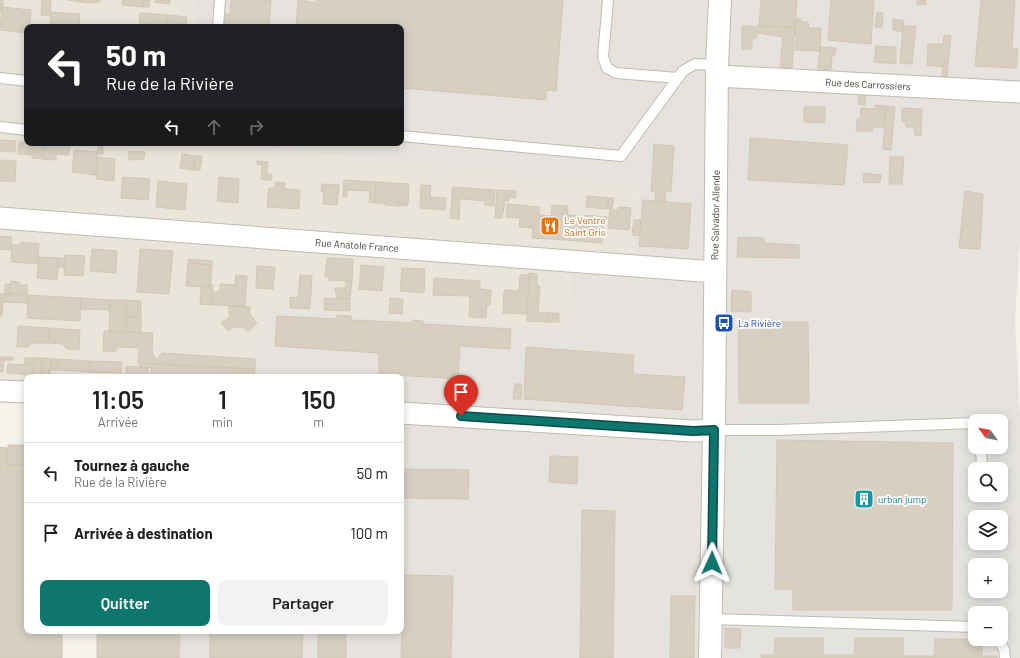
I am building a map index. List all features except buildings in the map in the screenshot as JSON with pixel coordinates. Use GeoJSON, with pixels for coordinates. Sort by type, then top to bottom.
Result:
{"type":"FeatureCollection","features":[{"type":"Feature","properties":{"kind":"street","name":"Rue Salvador Allende"},"geometry":{"type":"LineString","coordinates":[[710,658],[714,430],[717,70],[720,0]]}},
{"type":"Feature","properties":{"kind":"street","name":"Rue des Carrossiers"},"geometry":{"type":"LineString","coordinates":[[717,70],[1020,92]]}},
{"type":"Feature","properties":{"kind":"street","name":"Rue Anatole France"},"geometry":{"type":"LineString","coordinates":[[0,218],[715,272]]}},
{"type":"Feature","properties":{"kind":"street"},"geometry":{"type":"LineString","coordinates":[[0,391],[24,392]]}},
{"type":"Feature","properties":{"kind":"street"},"geometry":{"type":"LineString","coordinates":[[404,413],[693,431],[714,430]]}},
{"type":"Feature","properties":{"kind":"lane"},"geometry":{"type":"LineString","coordinates":[[218,24],[220,0]]}},
{"type":"Feature","properties":{"kind":"lane"},"geometry":{"type":"LineString","coordinates":[[608,0],[603,57],[607,68],[616,73],[678,78]]}},
{"type":"Feature","properties":{"kind":"lane"},"geometry":{"type":"LineString","coordinates":[[404,136],[621,156],[683,71],[695,64],[717,70]]}},
{"type":"Feature","properties":{"kind":"lane"},"geometry":{"type":"LineString","coordinates":[[0,78],[24,81]]}},
{"type":"Feature","properties":{"kind":"lane"},"geometry":{"type":"LineString","coordinates":[[0,127],[24,130]]}},
{"type":"Feature","properties":{"kind":"lane"},"geometry":{"type":"LineString","coordinates":[[714,430],[777,430],[968,423]]}},
{"type":"Feature","properties":{"kind":"lane"},"geometry":{"type":"LineString","coordinates":[[711,619],[968,627]]}},
{"type":"Feature","properties":{"kind":"lane"},"geometry":{"type":"LineString","coordinates":[[1002,646],[1005,658]]}},
{"type":"Feature","properties":{"kind":"shaded area"},"geometry":{"type":"Polygon","coordinates":[[[0,0],[195,0],[193,24],[24,24],[24,146],[252,146],[641,186],[631,275],[570,329],[272,310],[267,374],[24,374],[24,401],[0,400],[0,0]]]}},
{"type":"Feature","properties":{"kind":"shaded area"},"geometry":{"type":"Polygon","coordinates":[[[195,0],[1020,0],[1020,240],[1015,319],[1020,415],[1020,658],[132,658],[142,634],[404,634],[404,374],[245,374],[271,310],[570,329],[573,271],[631,275],[641,187],[252,146],[404,146],[404,24],[193,24],[195,0]]]}},
{"type":"Feature","properties":{"kind":"shaded area"},"geometry":{"type":"Polygon","coordinates":[[[1008,406],[1020,477],[1020,507],[1011,508],[1012,556],[1020,556],[1020,658],[725,658],[725,648],[740,648],[741,629],[725,628],[731,445],[738,439],[739,412],[1008,406]],[[777,441],[775,589],[793,589],[793,610],[952,610],[953,443],[777,441]]]}},
{"type":"Feature","properties":{"kind":"place","name":"Le Ventre Saint Gris"},"geometry":{"type":"Point","coordinates":[550,226]}},
{"type":"Feature","properties":{"kind":"place","name":"La Rivière"},"geometry":{"type":"Point","coordinates":[724,323]}},
{"type":"Feature","properties":{"kind":"place","name":"urban jump"},"geometry":{"type":"Point","coordinates":[864,499]}},
{"type":"Feature","properties":{"kind":"route"},"geometry":{"type":"LineString","coordinates":[[461,416],[693,431],[714,430],[712,563]]}}]}
